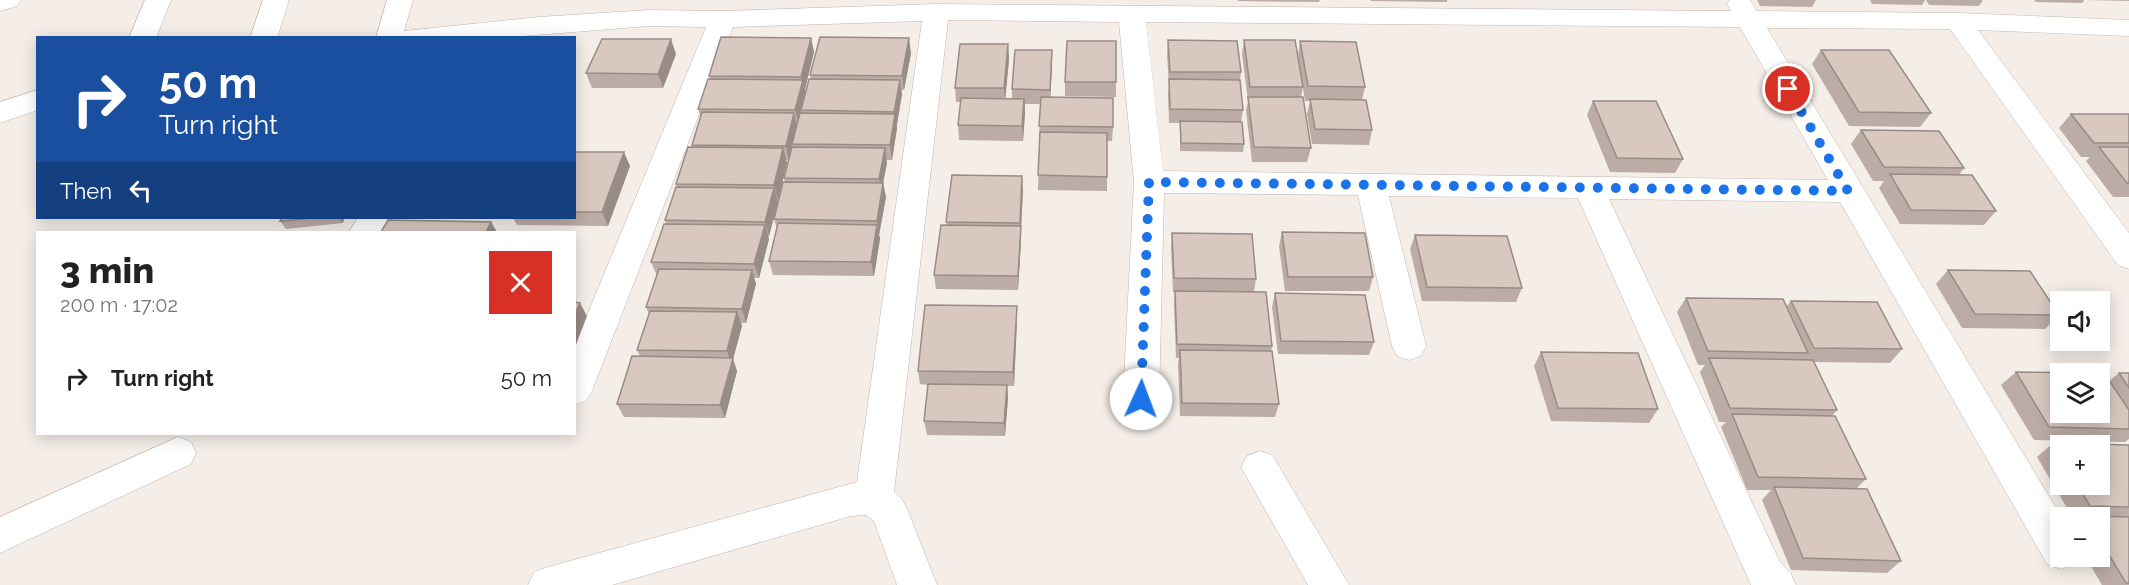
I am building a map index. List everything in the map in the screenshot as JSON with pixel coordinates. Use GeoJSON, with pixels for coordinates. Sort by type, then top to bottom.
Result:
{"type":"FeatureCollection","features":[{"type":"Feature","properties":{"kind":"street"},"geometry":{"type":"LineString","coordinates":[[0,3],[8,0]]}},
{"type":"Feature","properties":{"kind":"street"},"geometry":{"type":"LineString","coordinates":[[143,36],[158,0]]}},
{"type":"Feature","properties":{"kind":"street"},"geometry":{"type":"LineString","coordinates":[[264,36],[276,0]]}},
{"type":"Feature","properties":{"kind":"street"},"geometry":{"type":"LineString","coordinates":[[390,36],[400,0]]}},
{"type":"Feature","properties":{"kind":"street"},"geometry":{"type":"LineString","coordinates":[[442,36],[472,34],[530,13],[649,9],[723,19],[936,12],[1132,14],[1343,8],[1743,10],[2129,28]]}},
{"type":"Feature","properties":{"kind":"street"},"geometry":{"type":"LineString","coordinates":[[1743,10],[2050,532]]}},
{"type":"Feature","properties":{"kind":"street"},"geometry":{"type":"LineString","coordinates":[[874,498],[936,12]]}},
{"type":"Feature","properties":{"kind":"street"},"geometry":{"type":"LineString","coordinates":[[1132,14],[1149,182],[1141,399]]}},
{"type":"Feature","properties":{"kind":"street"},"geometry":{"type":"LineString","coordinates":[[576,386],[723,19]]}},
{"type":"Feature","properties":{"kind":"street"},"geometry":{"type":"LineString","coordinates":[[1958,21],[2129,256]]}},
{"type":"Feature","properties":{"kind":"street"},"geometry":{"type":"LineString","coordinates":[[0,113],[36,100]]}},
{"type":"Feature","properties":{"kind":"street"},"geometry":{"type":"LineString","coordinates":[[1149,182],[1848,191]]}},
{"type":"Feature","properties":{"kind":"street"},"geometry":{"type":"LineString","coordinates":[[1371,185],[1409,346]]}},
{"type":"Feature","properties":{"kind":"street"},"geometry":{"type":"LineString","coordinates":[[1588,187],[1766,575],[1776,585]]}},
{"type":"Feature","properties":{"kind":"street"},"geometry":{"type":"LineString","coordinates":[[0,536],[178,453]]}},
{"type":"Feature","properties":{"kind":"street"},"geometry":{"type":"LineString","coordinates":[[1260,467],[1329,585]]}},
{"type":"Feature","properties":{"kind":"street"},"geometry":{"type":"LineString","coordinates":[[548,585],[851,499],[874,498],[889,511],[917,585]]}},
{"type":"Feature","properties":{"kind":"building"},"geometry":{"type":"Polygon","coordinates":[[[721,37],[811,38],[801,77],[709,76],[721,37]]]}},
{"type":"Feature","properties":{"kind":"building"},"geometry":{"type":"Polygon","coordinates":[[[820,37],[909,38],[902,76],[810,75],[820,37]]]}},
{"type":"Feature","properties":{"kind":"building"},"geometry":{"type":"Polygon","coordinates":[[[602,39],[671,39],[658,74],[586,73],[602,39]]]}},
{"type":"Feature","properties":{"kind":"building"},"geometry":{"type":"Polygon","coordinates":[[[1168,40],[1237,41],[1241,72],[1170,72],[1168,40]]]}},
{"type":"Feature","properties":{"kind":"building"},"geometry":{"type":"Polygon","coordinates":[[[1244,40],[1295,40],[1303,87],[1250,87],[1244,40]]]}},
{"type":"Feature","properties":{"kind":"building"},"geometry":{"type":"Polygon","coordinates":[[[1067,41],[1116,41],[1116,82],[1065,82],[1067,41]]]}},
{"type":"Feature","properties":{"kind":"building"},"geometry":{"type":"Polygon","coordinates":[[[1300,41],[1356,42],[1365,87],[1308,86],[1300,41]]]}},
{"type":"Feature","properties":{"kind":"building"},"geometry":{"type":"Polygon","coordinates":[[[960,44],[1008,44],[1004,88],[955,88],[960,44]]]}},
{"type":"Feature","properties":{"kind":"building"},"geometry":{"type":"Polygon","coordinates":[[[1015,50],[1052,50],[1050,90],[1012,89],[1015,50]]]}},
{"type":"Feature","properties":{"kind":"building"},"geometry":{"type":"Polygon","coordinates":[[[1821,50],[1889,50],[1931,113],[1859,112],[1821,50]]]}},
{"type":"Feature","properties":{"kind":"building"},"geometry":{"type":"Polygon","coordinates":[[[708,79],[803,80],[795,110],[698,109],[708,79]]]}},
{"type":"Feature","properties":{"kind":"building"},"geometry":{"type":"Polygon","coordinates":[[[809,79],[900,80],[894,112],[801,110],[809,79]]]}},
{"type":"Feature","properties":{"kind":"building"},"geometry":{"type":"Polygon","coordinates":[[[1169,79],[1240,80],[1243,110],[1170,109],[1169,79]]]}},
{"type":"Feature","properties":{"kind":"building"},"geometry":{"type":"Polygon","coordinates":[[[1041,97],[1113,98],[1113,127],[1039,126],[1041,97]]]}},
{"type":"Feature","properties":{"kind":"building"},"geometry":{"type":"Polygon","coordinates":[[[1248,97],[1303,97],[1311,148],[1254,147],[1248,97]]]}},
{"type":"Feature","properties":{"kind":"building"},"geometry":{"type":"Polygon","coordinates":[[[961,98],[1024,99],[1022,126],[958,125],[961,98]]]}},
{"type":"Feature","properties":{"kind":"building"},"geometry":{"type":"Polygon","coordinates":[[[1310,99],[1366,100],[1372,130],[1315,129],[1310,99]]]}},
{"type":"Feature","properties":{"kind":"building"},"geometry":{"type":"Polygon","coordinates":[[[1593,101],[1656,101],[1683,159],[1617,158],[1593,101]]]}},
{"type":"Feature","properties":{"kind":"building"},"geometry":{"type":"Polygon","coordinates":[[[702,112],[794,113],[786,146],[692,145],[702,112]]]}},
{"type":"Feature","properties":{"kind":"building"},"geometry":{"type":"Polygon","coordinates":[[[800,113],[895,114],[890,145],[792,144],[800,113]]]}},
{"type":"Feature","properties":{"kind":"building"},"geometry":{"type":"Polygon","coordinates":[[[2071,114],[2129,114],[2129,143],[2094,143],[2071,114]]]}},
{"type":"Feature","properties":{"kind":"building"},"geometry":{"type":"Polygon","coordinates":[[[1180,121],[1242,122],[1244,144],[1181,143],[1180,121]]]}},
{"type":"Feature","properties":{"kind":"building"},"geometry":{"type":"Polygon","coordinates":[[[1861,130],[1939,131],[1964,168],[1884,167],[1861,130]]]}},
{"type":"Feature","properties":{"kind":"building"},"geometry":{"type":"Polygon","coordinates":[[[1040,132],[1107,133],[1107,177],[1038,175],[1040,132]]]}},
{"type":"Feature","properties":{"kind":"building"},"geometry":{"type":"Polygon","coordinates":[[[688,147],[783,148],[774,185],[676,184],[688,147]]]}},
{"type":"Feature","properties":{"kind":"building"},"geometry":{"type":"Polygon","coordinates":[[[792,147],[885,148],[879,179],[784,178],[792,147]]]}},
{"type":"Feature","properties":{"kind":"building"},"geometry":{"type":"Polygon","coordinates":[[[2099,147],[2129,147],[2129,183],[2127,183],[2099,147]]]}},
{"type":"Feature","properties":{"kind":"building"},"geometry":{"type":"Polygon","coordinates":[[[576,152],[624,152],[602,212],[576,212],[576,152]]]}},
{"type":"Feature","properties":{"kind":"building"},"geometry":{"type":"Polygon","coordinates":[[[1890,174],[1972,175],[1996,211],[1911,210],[1890,174]]]}},
{"type":"Feature","properties":{"kind":"building"},"geometry":{"type":"Polygon","coordinates":[[[952,175],[1022,176],[1020,223],[946,222],[952,175]]]}},
{"type":"Feature","properties":{"kind":"building"},"geometry":{"type":"Polygon","coordinates":[[[783,182],[883,183],[877,221],[774,219],[783,182]]]}},
{"type":"Feature","properties":{"kind":"building"},"geometry":{"type":"Polygon","coordinates":[[[676,187],[774,188],[765,222],[665,220],[676,187]]]}},
{"type":"Feature","properties":{"kind":"building"},"geometry":{"type":"Polygon","coordinates":[[[388,220],[491,222],[486,231],[382,231],[388,220]]]}},
{"type":"Feature","properties":{"kind":"building"},"geometry":{"type":"Polygon","coordinates":[[[778,223],[877,225],[871,262],[769,261],[778,223]]]}},
{"type":"Feature","properties":{"kind":"building"},"geometry":{"type":"Polygon","coordinates":[[[664,224],[765,225],[754,264],[651,262],[664,224]]]}},
{"type":"Feature","properties":{"kind":"building"},"geometry":{"type":"Polygon","coordinates":[[[941,225],[1021,226],[1018,276],[934,275],[941,225]]]}},
{"type":"Feature","properties":{"kind":"building"},"geometry":{"type":"Polygon","coordinates":[[[1282,232],[1365,233],[1373,277],[1288,277],[1282,232]]]}},
{"type":"Feature","properties":{"kind":"building"},"geometry":{"type":"Polygon","coordinates":[[[1172,233],[1252,234],[1256,279],[1174,278],[1172,233]]]}},
{"type":"Feature","properties":{"kind":"building"},"geometry":{"type":"Polygon","coordinates":[[[1415,235],[1507,236],[1522,288],[1427,287],[1415,235]]]}},
{"type":"Feature","properties":{"kind":"building"},"geometry":{"type":"Polygon","coordinates":[[[659,269],[752,270],[742,309],[646,307],[659,269]]]}},
{"type":"Feature","properties":{"kind":"building"},"geometry":{"type":"Polygon","coordinates":[[[1948,270],[2030,271],[2050,301],[2050,315],[1975,314],[1948,270]]]}},
{"type":"Feature","properties":{"kind":"building"},"geometry":{"type":"Polygon","coordinates":[[[1175,291],[1266,292],[1272,346],[1177,344],[1175,291]]]}},
{"type":"Feature","properties":{"kind":"building"},"geometry":{"type":"Polygon","coordinates":[[[1275,293],[1365,295],[1374,342],[1281,341],[1275,293]]]}},
{"type":"Feature","properties":{"kind":"building"},"geometry":{"type":"Polygon","coordinates":[[[1686,298],[1783,299],[1808,353],[1708,351],[1686,298]]]}},
{"type":"Feature","properties":{"kind":"building"},"geometry":{"type":"Polygon","coordinates":[[[1791,301],[1877,302],[1902,349],[1814,348],[1791,301]]]}},
{"type":"Feature","properties":{"kind":"building"},"geometry":{"type":"Polygon","coordinates":[[[925,305],[1017,306],[1013,372],[918,371],[925,305]]]}},
{"type":"Feature","properties":{"kind":"building"},"geometry":{"type":"Polygon","coordinates":[[[650,311],[737,312],[727,351],[637,350],[650,311]]]}},
{"type":"Feature","properties":{"kind":"building"},"geometry":{"type":"Polygon","coordinates":[[[1180,350],[1272,351],[1279,404],[1182,403],[1180,350]]]}},
{"type":"Feature","properties":{"kind":"building"},"geometry":{"type":"Polygon","coordinates":[[[1541,352],[1638,353],[1658,409],[1558,408],[1541,352]]]}},
{"type":"Feature","properties":{"kind":"building"},"geometry":{"type":"Polygon","coordinates":[[[632,356],[733,358],[720,405],[617,404],[632,356]]]}},
{"type":"Feature","properties":{"kind":"building"},"geometry":{"type":"Polygon","coordinates":[[[1709,358],[1813,360],[1837,410],[1730,408],[1709,358]]]}},
{"type":"Feature","properties":{"kind":"building"},"geometry":{"type":"Polygon","coordinates":[[[2016,372],[2050,372],[2050,423],[2110,423],[2110,382],[2129,410],[2129,429],[2049,427],[2016,372]]]}},
{"type":"Feature","properties":{"kind":"building"},"geometry":{"type":"Polygon","coordinates":[[[2119,373],[2129,373],[2129,388],[2119,373]]]}},
{"type":"Feature","properties":{"kind":"building"},"geometry":{"type":"Polygon","coordinates":[[[928,384],[1007,385],[1004,423],[924,421],[928,384]]]}},
{"type":"Feature","properties":{"kind":"building"},"geometry":{"type":"Polygon","coordinates":[[[1732,414],[1835,416],[1866,479],[1758,477],[1732,414]]]}},
{"type":"Feature","properties":{"kind":"building"},"geometry":{"type":"Polygon","coordinates":[[[2110,444],[2129,445],[2129,507],[2090,506],[2084,495],[2110,495],[2110,444]]]}},
{"type":"Feature","properties":{"kind":"building"},"geometry":{"type":"Polygon","coordinates":[[[1774,487],[1867,489],[1901,561],[1803,558],[1774,487]]]}},
{"type":"Feature","properties":{"kind":"building"},"geometry":{"type":"Polygon","coordinates":[[[2110,517],[2129,517],[2129,583],[2126,583],[2110,557],[2110,517]]]}},
{"type":"Feature","properties":{"kind":"route"},"geometry":{"type":"LineString","coordinates":[[1141,399],[1149,182],[1848,191],[1788,89]]}}]}
